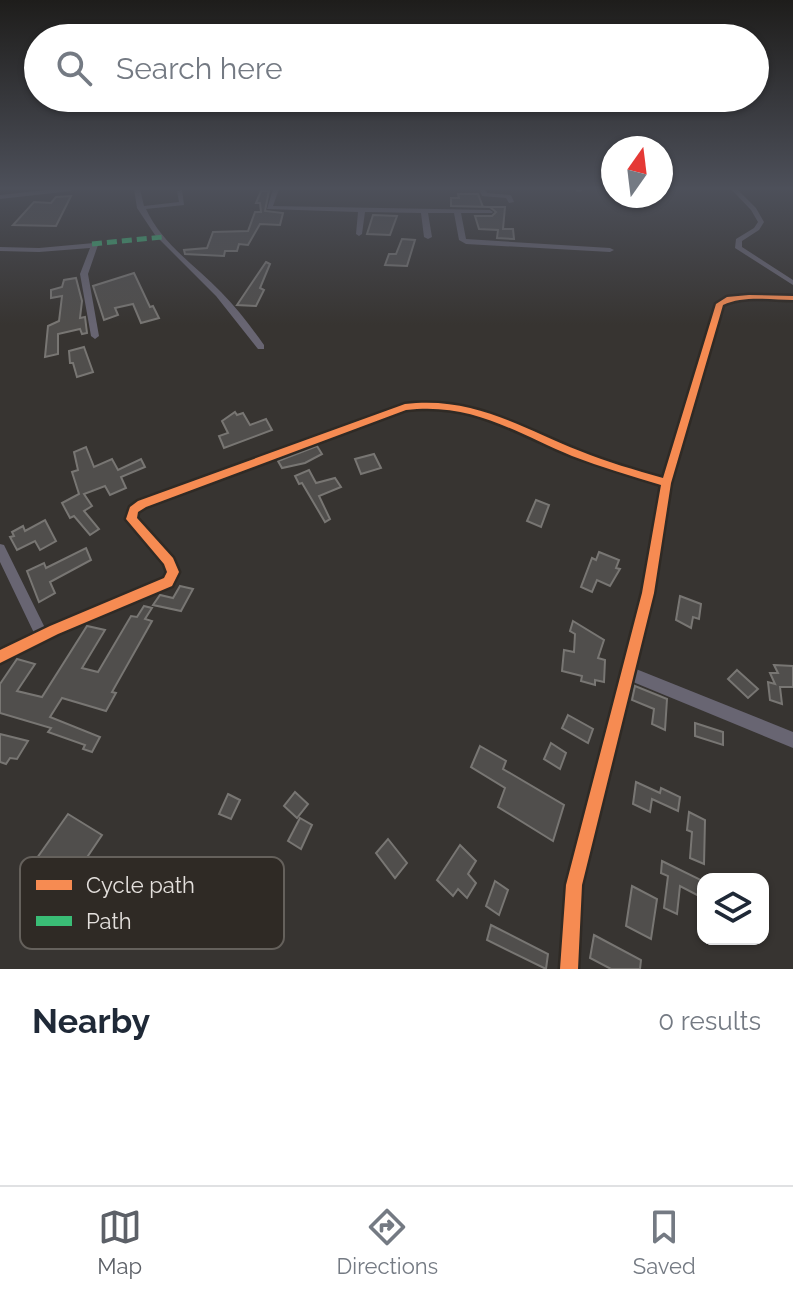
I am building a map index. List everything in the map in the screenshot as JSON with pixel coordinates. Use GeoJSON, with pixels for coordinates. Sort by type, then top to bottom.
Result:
{"type":"FeatureCollection","features":[{"type":"Feature","properties":{"kind":"street"},"geometry":{"type":"LineString","coordinates":[[161,234],[221,296],[261,347]]}},
{"type":"Feature","properties":{"kind":"street"},"geometry":{"type":"LineString","coordinates":[[462,234],[466,242],[610,250]]}},
{"type":"Feature","properties":{"kind":"street"},"geometry":{"type":"LineString","coordinates":[[748,234],[738,240],[739,248],[793,283]]}},
{"type":"Feature","properties":{"kind":"street"},"geometry":{"type":"LineString","coordinates":[[0,249],[39,250],[94,245],[84,274],[95,336]]}},
{"type":"Feature","properties":{"kind":"street"},"geometry":{"type":"LineString","coordinates":[[569,969],[574,885],[648,593],[666,483],[720,304],[730,299],[749,297],[793,298]]}},
{"type":"Feature","properties":{"kind":"street"},"geometry":{"type":"LineString","coordinates":[[0,657],[42,636],[159,588],[170,579],[173,568],[169,561],[132,522],[134,510],[142,504],[405,407],[434,404],[466,410],[595,461],[666,483]]}},
{"type":"Feature","properties":{"kind":"street"},"geometry":{"type":"LineString","coordinates":[[0,549],[42,636]]}},
{"type":"Feature","properties":{"kind":"street"},"geometry":{"type":"LineString","coordinates":[[628,673],[793,740]]}},
{"type":"Feature","properties":{"kind":"building"},"geometry":{"type":"Polygon","coordinates":[[[212,234],[254,234],[248,245],[239,244],[237,251],[225,251],[224,256],[185,254],[184,250],[207,248],[212,234]]]}},
{"type":"Feature","properties":{"kind":"building"},"geometry":{"type":"Polygon","coordinates":[[[497,234],[514,234],[514,239],[497,238],[497,234]]]}},
{"type":"Feature","properties":{"kind":"building"},"geometry":{"type":"Polygon","coordinates":[[[402,239],[415,240],[407,266],[385,265],[389,254],[396,254],[402,239]]]}},
{"type":"Feature","properties":{"kind":"building"},"geometry":{"type":"Polygon","coordinates":[[[266,262],[270,264],[260,288],[264,290],[256,306],[237,305],[266,262]]]}},
{"type":"Feature","properties":{"kind":"building"},"geometry":{"type":"Polygon","coordinates":[[[134,273],[150,307],[153,306],[159,318],[141,323],[133,304],[115,308],[118,315],[104,320],[93,286],[134,273]]]}},
{"type":"Feature","properties":{"kind":"building"},"geometry":{"type":"Polygon","coordinates":[[[76,278],[82,301],[80,318],[85,317],[87,333],[82,334],[80,329],[58,334],[58,354],[45,357],[48,326],[59,321],[62,296],[51,298],[51,290],[62,287],[64,280],[76,278]]]}},
{"type":"Feature","properties":{"kind":"building"},"geometry":{"type":"Polygon","coordinates":[[[84,347],[93,372],[77,377],[73,363],[70,363],[69,351],[84,347]]]}},
{"type":"Feature","properties":{"kind":"building"},"geometry":{"type":"Polygon","coordinates":[[[235,412],[237,415],[243,413],[250,425],[266,419],[272,430],[224,448],[219,436],[228,433],[222,421],[235,412]]]}},
{"type":"Feature","properties":{"kind":"building"},"geometry":{"type":"Polygon","coordinates":[[[317,446],[322,454],[305,463],[282,468],[278,461],[317,446]]]}},
{"type":"Feature","properties":{"kind":"building"},"geometry":{"type":"Polygon","coordinates":[[[86,447],[94,467],[112,459],[118,470],[141,459],[145,467],[121,477],[126,488],[110,495],[105,486],[84,494],[92,506],[84,511],[99,529],[90,535],[74,516],[70,518],[62,503],[79,494],[72,472],[78,470],[74,452],[86,447]]]}},
{"type":"Feature","properties":{"kind":"building"},"geometry":{"type":"Polygon","coordinates":[[[374,454],[381,468],[361,474],[355,459],[374,454]]]}},
{"type":"Feature","properties":{"kind":"building"},"geometry":{"type":"Polygon","coordinates":[[[309,470],[316,483],[335,478],[341,487],[319,496],[330,519],[325,522],[295,476],[309,470]]]}},
{"type":"Feature","properties":{"kind":"building"},"geometry":{"type":"Polygon","coordinates":[[[536,500],[549,505],[541,527],[527,521],[536,500]]]}},
{"type":"Feature","properties":{"kind":"building"},"geometry":{"type":"Polygon","coordinates":[[[45,520],[56,541],[40,550],[35,541],[17,550],[10,537],[14,536],[12,532],[23,526],[25,531],[45,520]]]}},
{"type":"Feature","properties":{"kind":"building"},"geometry":{"type":"Polygon","coordinates":[[[86,548],[91,560],[50,582],[55,593],[39,602],[27,571],[44,563],[46,568],[86,548]]]}},
{"type":"Feature","properties":{"kind":"building"},"geometry":{"type":"Polygon","coordinates":[[[599,552],[619,560],[616,568],[620,569],[610,586],[597,580],[592,592],[581,587],[592,558],[596,560],[599,552]]]}},
{"type":"Feature","properties":{"kind":"building"},"geometry":{"type":"Polygon","coordinates":[[[180,586],[193,589],[181,611],[153,605],[160,595],[173,598],[180,586]]]}},
{"type":"Feature","properties":{"kind":"building"},"geometry":{"type":"Polygon","coordinates":[[[680,596],[701,604],[699,619],[693,617],[691,628],[676,620],[680,596]]]}},
{"type":"Feature","properties":{"kind":"building"},"geometry":{"type":"Polygon","coordinates":[[[144,606],[152,608],[145,619],[152,621],[112,692],[116,693],[106,711],[62,698],[50,717],[100,737],[92,752],[83,749],[85,745],[48,732],[51,728],[0,713],[0,684],[17,659],[35,664],[17,691],[42,697],[87,626],[105,630],[82,668],[98,672],[131,616],[137,617],[144,606]]]}},
{"type":"Feature","properties":{"kind":"building"},"geometry":{"type":"Polygon","coordinates":[[[573,621],[604,640],[598,658],[605,660],[604,682],[595,680],[595,685],[581,681],[582,676],[562,671],[564,650],[574,652],[575,634],[570,631],[573,621]]]}},
{"type":"Feature","properties":{"kind":"building"},"geometry":{"type":"Polygon","coordinates":[[[774,665],[793,666],[793,687],[780,687],[782,704],[770,700],[768,682],[775,684],[770,673],[778,673],[774,665]]]}},
{"type":"Feature","properties":{"kind":"building"},"geometry":{"type":"Polygon","coordinates":[[[737,670],[758,689],[748,698],[728,679],[737,670]]]}},
{"type":"Feature","properties":{"kind":"building"},"geometry":{"type":"Polygon","coordinates":[[[635,686],[667,699],[665,730],[652,724],[654,709],[632,700],[635,686]]]}},
{"type":"Feature","properties":{"kind":"building"},"geometry":{"type":"Polygon","coordinates":[[[568,715],[593,729],[588,743],[562,728],[568,715]]]}},
{"type":"Feature","properties":{"kind":"building"},"geometry":{"type":"Polygon","coordinates":[[[695,723],[723,732],[723,745],[695,736],[695,723]]]}},
{"type":"Feature","properties":{"kind":"building"},"geometry":{"type":"Polygon","coordinates":[[[0,734],[28,741],[17,759],[10,758],[6,764],[0,762],[0,734]]]}},
{"type":"Feature","properties":{"kind":"building"},"geometry":{"type":"Polygon","coordinates":[[[551,743],[566,753],[560,769],[544,759],[551,743]]]}},
{"type":"Feature","properties":{"kind":"building"},"geometry":{"type":"Polygon","coordinates":[[[480,746],[506,761],[503,769],[564,805],[553,841],[498,807],[505,788],[471,767],[480,746]]]}},
{"type":"Feature","properties":{"kind":"building"},"geometry":{"type":"Polygon","coordinates":[[[636,782],[660,793],[661,788],[680,797],[678,811],[652,799],[650,812],[633,804],[636,782]]]}},
{"type":"Feature","properties":{"kind":"building"},"geometry":{"type":"Polygon","coordinates":[[[295,792],[308,804],[297,818],[284,806],[295,792]]]}},
{"type":"Feature","properties":{"kind":"building"},"geometry":{"type":"Polygon","coordinates":[[[228,794],[240,800],[231,819],[219,814],[228,794]]]}},
{"type":"Feature","properties":{"kind":"building"},"geometry":{"type":"Polygon","coordinates":[[[689,812],[705,820],[704,864],[690,858],[692,832],[687,830],[689,812]]]}},
{"type":"Feature","properties":{"kind":"building"},"geometry":{"type":"Polygon","coordinates":[[[68,814],[102,835],[87,857],[38,857],[68,814]]]}},
{"type":"Feature","properties":{"kind":"building"},"geometry":{"type":"Polygon","coordinates":[[[300,818],[312,825],[301,849],[288,841],[300,818]]]}},
{"type":"Feature","properties":{"kind":"building"},"geometry":{"type":"Polygon","coordinates":[[[388,839],[407,863],[395,878],[376,853],[388,839]]]}},
{"type":"Feature","properties":{"kind":"building"},"geometry":{"type":"Polygon","coordinates":[[[460,845],[476,861],[468,874],[476,883],[467,898],[458,889],[453,896],[437,880],[460,845]]]}},
{"type":"Feature","properties":{"kind":"building"},"geometry":{"type":"Polygon","coordinates":[[[662,861],[697,878],[697,895],[680,886],[677,914],[664,908],[668,876],[661,873],[662,861]]]}},
{"type":"Feature","properties":{"kind":"building"},"geometry":{"type":"Polygon","coordinates":[[[495,881],[508,890],[499,915],[486,906],[495,881]]]}},
{"type":"Feature","properties":{"kind":"building"},"geometry":{"type":"Polygon","coordinates":[[[632,886],[657,899],[651,939],[626,926],[632,886]]]}},
{"type":"Feature","properties":{"kind":"building"},"geometry":{"type":"Polygon","coordinates":[[[491,925],[548,954],[546,969],[487,940],[491,925]]]}},
{"type":"Feature","properties":{"kind":"building"},"geometry":{"type":"Polygon","coordinates":[[[594,935],[641,960],[640,969],[611,969],[590,958],[594,935]]]}},
{"type":"Feature","properties":{"kind":"marked path"},"geometry":{"type":"LineString","coordinates":[[92,244],[163,237]]}},
{"type":"Feature","properties":{"kind":"cycle path"},"geometry":{"type":"LineString","coordinates":[[569,969],[574,885],[648,593],[666,483],[720,304],[730,299],[749,297],[793,298]]}},
{"type":"Feature","properties":{"kind":"cycle path"},"geometry":{"type":"LineString","coordinates":[[0,657],[54,630],[168,582],[173,572],[169,561],[131,519],[134,510],[142,504],[405,407],[427,404],[471,411],[577,454],[666,483]]}}]}
